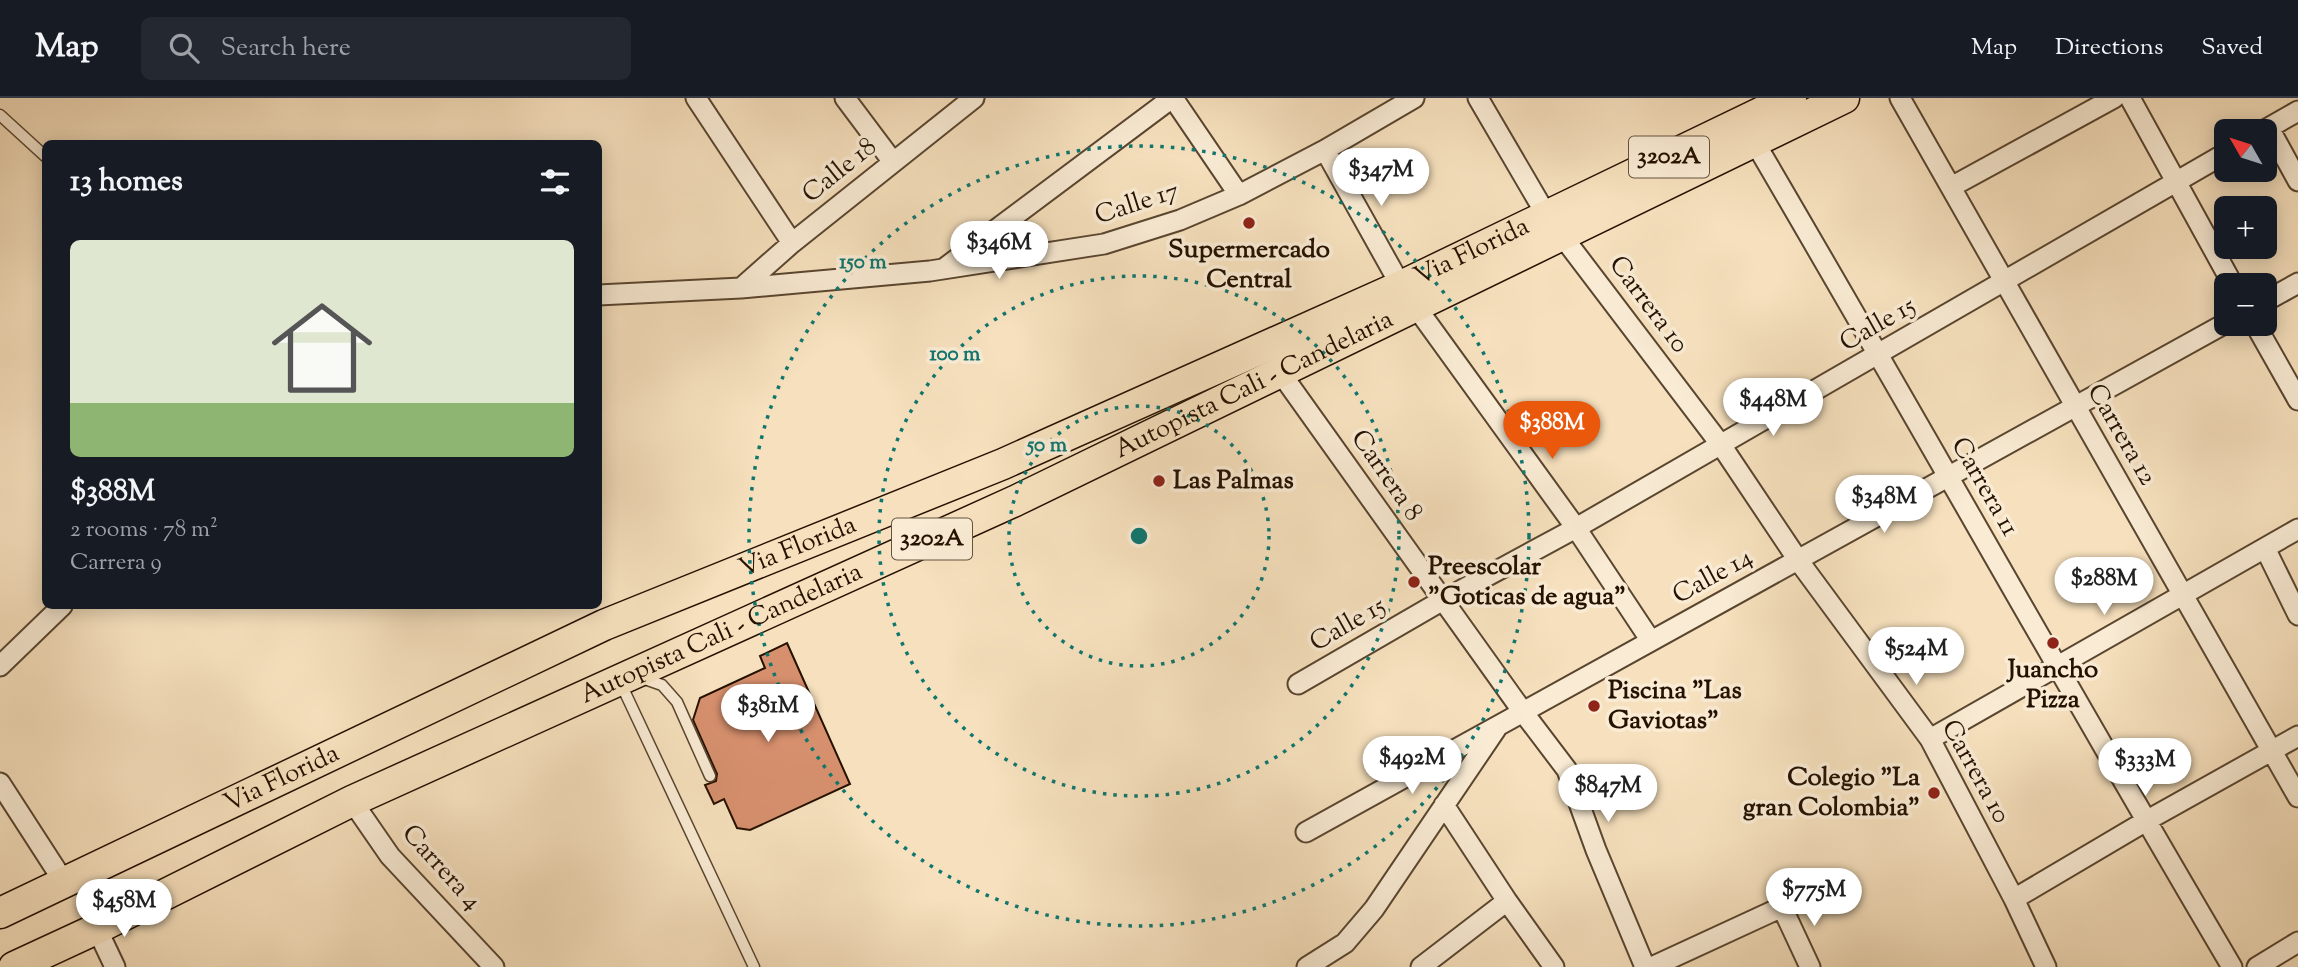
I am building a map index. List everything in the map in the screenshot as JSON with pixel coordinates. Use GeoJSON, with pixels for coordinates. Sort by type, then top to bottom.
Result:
{"type":"FeatureCollection","features":[{"type":"Feature","properties":{"kind":"main road","name":"Via Florida"},"geometry":{"type":"LineString","coordinates":[[1554,225],[1791,98]]}},
{"type":"Feature","properties":{"kind":"main road","name":"Autopista Cali - Candelaria"},"geometry":{"type":"LineString","coordinates":[[14,967],[97,929],[352,801],[1015,501],[1280,372],[1408,297],[1554,225],[1754,141],[1844,98]]}},
{"type":"Feature","properties":{"kind":"main road","name":"Via Florida"},"geometry":{"type":"LineString","coordinates":[[0,913],[604,625],[1408,297]]}},
{"type":"Feature","properties":{"kind":"street"},"geometry":{"type":"LineString","coordinates":[[696,98],[792,243]]}},
{"type":"Feature","properties":{"kind":"street"},"geometry":{"type":"LineString","coordinates":[[845,98],[893,162]]}},
{"type":"Feature","properties":{"kind":"street","name":"Calle 18"},"geometry":{"type":"LineString","coordinates":[[741,288],[792,243],[974,98]]}},
{"type":"Feature","properties":{"kind":"street"},"geometry":{"type":"LineString","coordinates":[[943,270],[1172,98],[1239,195]]}},
{"type":"Feature","properties":{"kind":"street","name":"Calle 17"},"geometry":{"type":"LineString","coordinates":[[602,295],[741,288],[943,270],[1104,244],[1180,220],[1239,195],[1325,150],[1414,98]]}},
{"type":"Feature","properties":{"kind":"street","name":"Carrera 10"},"geometry":{"type":"LineString","coordinates":[[1478,98],[1554,225],[1721,445],[1798,560],[1930,739],[2014,899],[2046,967]]}},
{"type":"Feature","properties":{"kind":"street","name":"Carrera 12"},"geometry":{"type":"LineString","coordinates":[[1900,98],[2298,797]]}},
{"type":"Feature","properties":{"kind":"street"},"geometry":{"type":"LineString","coordinates":[[1951,187],[2114,98]]}},
{"type":"Feature","properties":{"kind":"street"},"geometry":{"type":"LineString","coordinates":[[2130,98],[2227,273]]}},
{"type":"Feature","properties":{"kind":"street"},"geometry":{"type":"LineString","coordinates":[[2277,123],[2298,111]]}},
{"type":"Feature","properties":{"kind":"street","name":"Carrera 11"},"geometry":{"type":"LineString","coordinates":[[1754,141],[2232,967]]}},
{"type":"Feature","properties":{"kind":"street"},"geometry":{"type":"LineString","coordinates":[[2277,148],[2298,181]]}},
{"type":"Feature","properties":{"kind":"street"},"geometry":{"type":"LineString","coordinates":[[1325,150],[1408,297],[1576,528],[1651,641]]}},
{"type":"Feature","properties":{"kind":"street","name":"Calle 15"},"geometry":{"type":"LineString","coordinates":[[1298,684],[1443,600],[1576,528],[2214,160]]}},
{"type":"Feature","properties":{"kind":"street"},"geometry":{"type":"LineString","coordinates":[[2277,295],[2298,283]]}},
{"type":"Feature","properties":{"kind":"street","name":"Calle 14"},"geometry":{"type":"LineString","coordinates":[[1307,967],[1345,943],[1374,909],[1499,725],[2214,330]]}},
{"type":"Feature","properties":{"kind":"street"},"geometry":{"type":"LineString","coordinates":[[2262,336],[2298,400]]}},
{"type":"Feature","properties":{"kind":"street","name":"Carrera 8"},"geometry":{"type":"LineString","coordinates":[[1280,372],[1567,770],[1596,850],[1645,967]]}},
{"type":"Feature","properties":{"kind":"street"},"geometry":{"type":"LineString","coordinates":[[1930,739],[2298,529]]}},
{"type":"Feature","properties":{"kind":"street"},"geometry":{"type":"LineString","coordinates":[[2264,548],[2298,615]]}},
{"type":"Feature","properties":{"kind":"street"},"geometry":{"type":"LineString","coordinates":[[0,666],[59,609]]}},
{"type":"Feature","properties":{"kind":"street"},"geometry":{"type":"LineString","coordinates":[[1306,832],[1499,725]]}},
{"type":"Feature","properties":{"kind":"street"},"geometry":{"type":"LineString","coordinates":[[2014,899],[2298,736]]}},
{"type":"Feature","properties":{"kind":"street"},"geometry":{"type":"LineString","coordinates":[[0,783],[64,882]]}},
{"type":"Feature","properties":{"kind":"street","name":"Carrera 4"},"geometry":{"type":"LineString","coordinates":[[352,801],[390,856],[494,967]]}},
{"type":"Feature","properties":{"kind":"street"},"geometry":{"type":"LineString","coordinates":[[1444,805],[1554,967]]}},
{"type":"Feature","properties":{"kind":"street"},"geometry":{"type":"LineString","coordinates":[[1431,964],[1507,901]]}},
{"type":"Feature","properties":{"kind":"street"},"geometry":{"type":"LineString","coordinates":[[1652,967],[1782,906],[1811,967]]}},
{"type":"Feature","properties":{"kind":"street"},"geometry":{"type":"LineString","coordinates":[[97,929],[115,967]]}},
{"type":"Feature","properties":{"kind":"street"},"geometry":{"type":"LineString","coordinates":[[2257,967],[2298,942]]}},
{"type":"Feature","properties":{"kind":"lane"},"geometry":{"type":"LineString","coordinates":[[0,115],[42,153]]}},
{"type":"Feature","properties":{"kind":"lane"},"geometry":{"type":"LineString","coordinates":[[628,676],[662,685],[670,691],[710,776]]}},
{"type":"Feature","properties":{"kind":"lane"},"geometry":{"type":"LineString","coordinates":[[628,676],[754,967]]}},
{"type":"Feature","properties":{"kind":"building"},"geometry":{"type":"Polygon","coordinates":[[[787,643],[850,784],[750,830],[737,828],[724,799],[714,804],[705,785],[716,781],[717,774],[693,720],[700,698],[765,668],[760,656],[787,643]]]}},
{"type":"Feature","properties":{"kind":"place","name":"Supermercado Central"},"geometry":{"type":"Point","coordinates":[1249,223]}},
{"type":"Feature","properties":{"kind":"place","name":"Las Palmas"},"geometry":{"type":"Point","coordinates":[1159,481]}},
{"type":"Feature","properties":{"kind":"place","name":"Preescolar \"Goticas de agua\""},"geometry":{"type":"Point","coordinates":[1414,582]}},
{"type":"Feature","properties":{"kind":"place","name":"Juancho Pizza"},"geometry":{"type":"Point","coordinates":[2053,643]}},
{"type":"Feature","properties":{"kind":"place","name":"Piscina \"Las Gaviotas\""},"geometry":{"type":"Point","coordinates":[1594,706]}},
{"type":"Feature","properties":{"kind":"place","name":"Colegio \"La gran Colombia\""},"geometry":{"type":"Point","coordinates":[1934,793]}}]}
